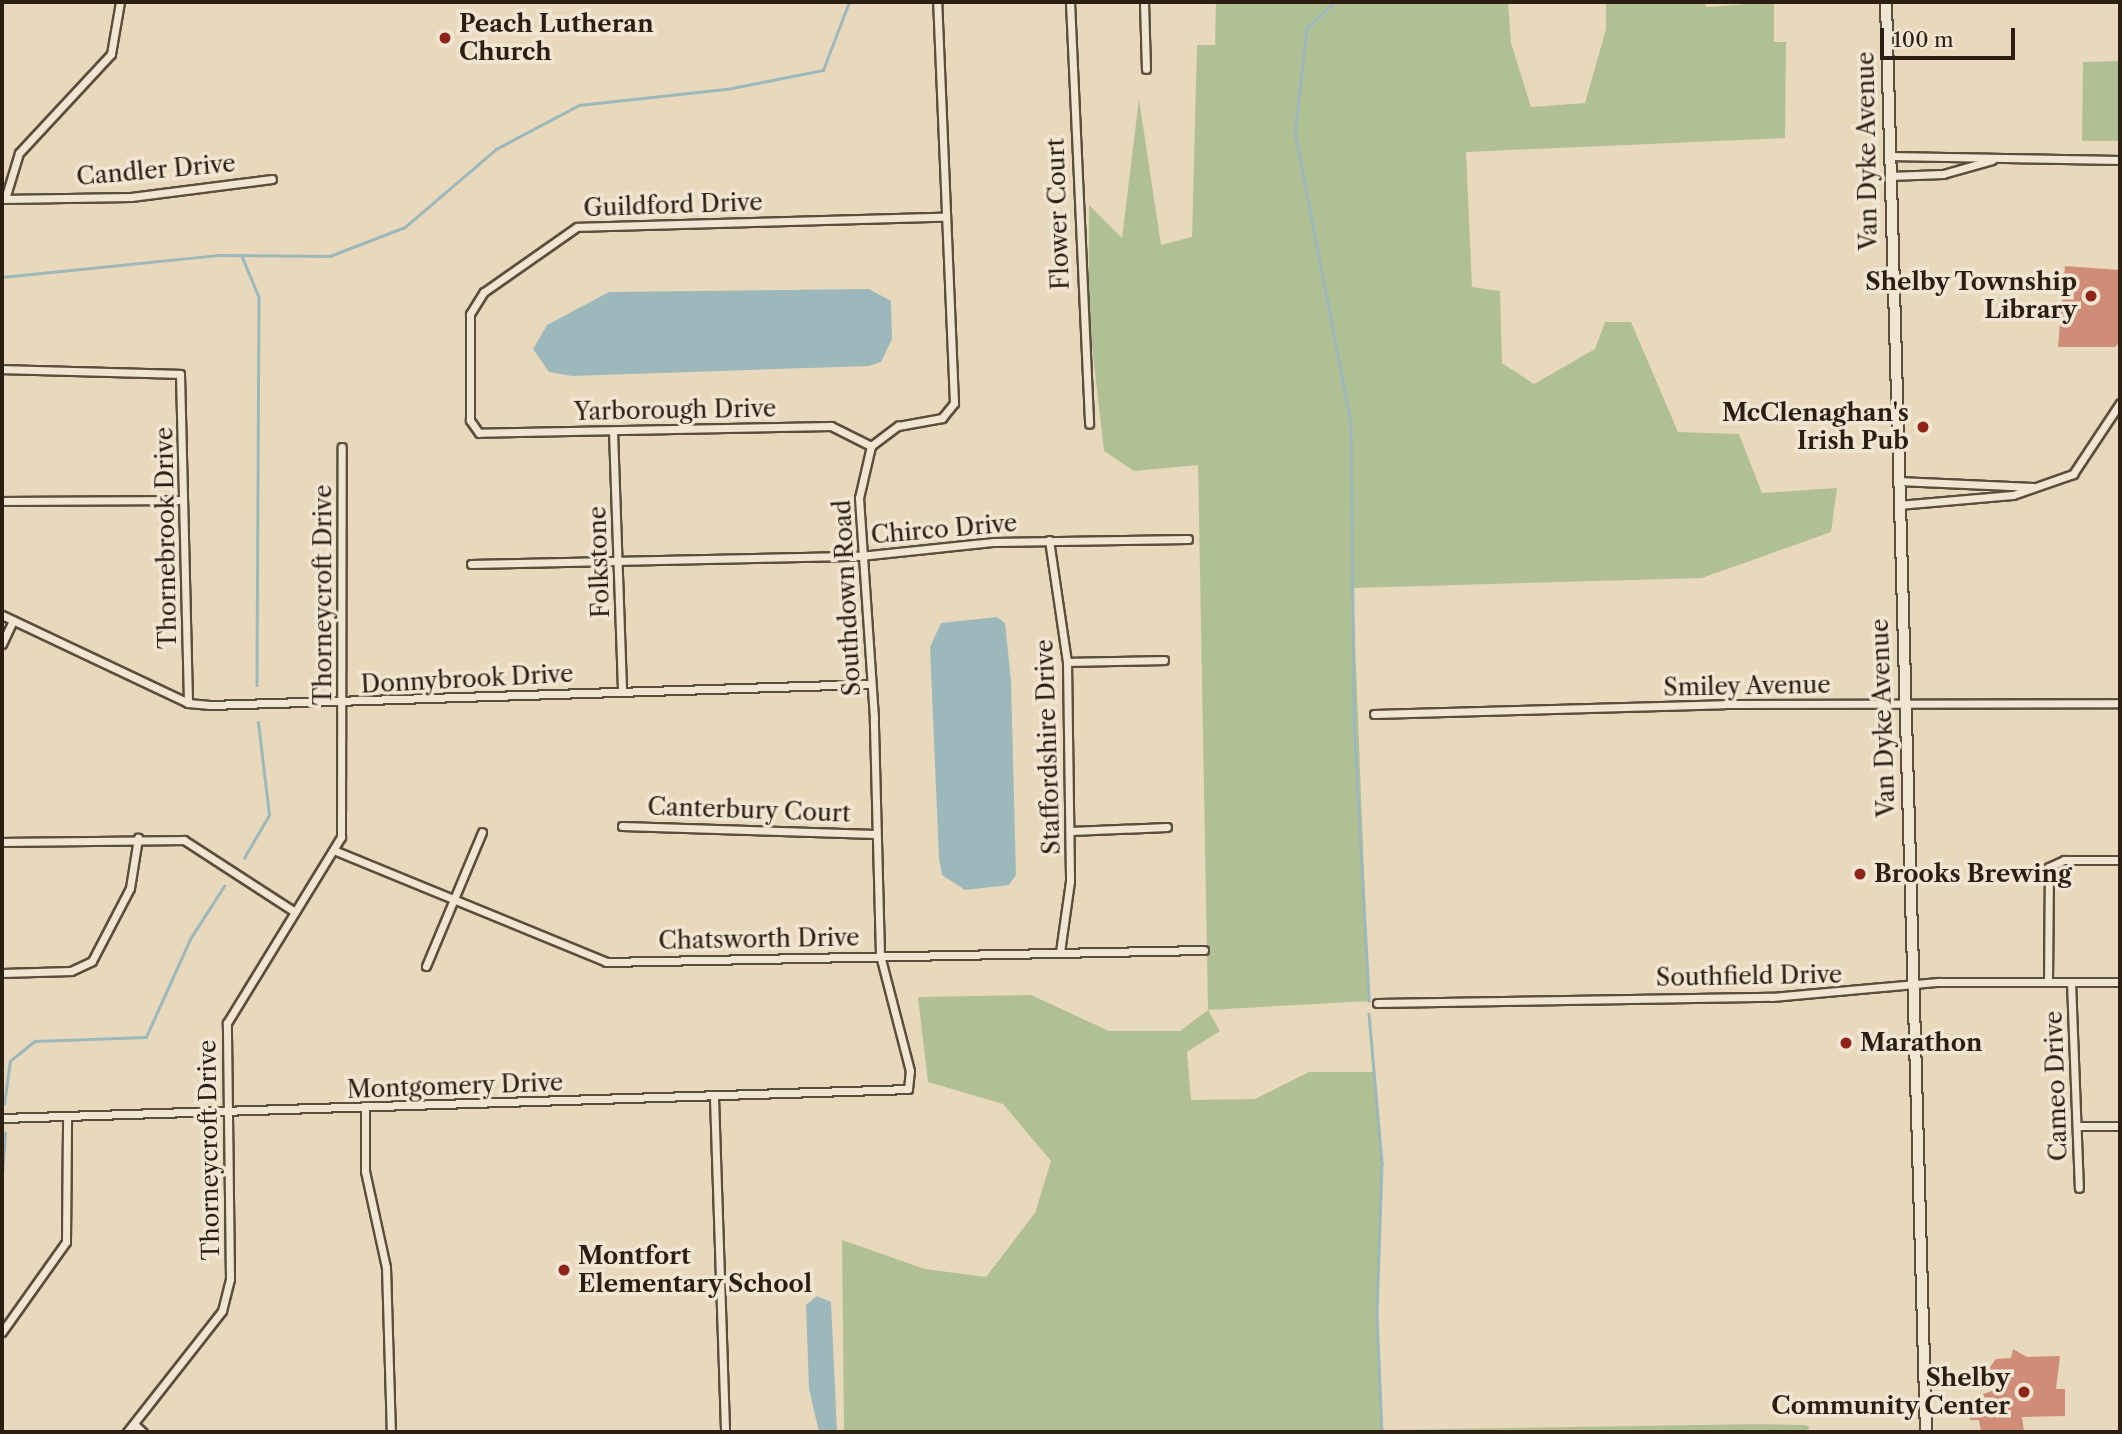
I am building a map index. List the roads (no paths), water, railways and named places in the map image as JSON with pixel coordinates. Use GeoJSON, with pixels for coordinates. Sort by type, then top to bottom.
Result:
{"type":"FeatureCollection","features":[{"type":"Feature","properties":{"kind":"main road","name":"Van Dyke Avenue"},"geometry":{"type":"LineString","coordinates":[[1886,2],[1903,704],[1914,985],[1926,1432]]}},
{"type":"Feature","properties":{"kind":"street"},"geometry":{"type":"LineString","coordinates":[[3,199],[19,153],[111,54],[120,2]]}},
{"type":"Feature","properties":{"kind":"street"},"geometry":{"type":"LineString","coordinates":[[871,446],[898,426],[935,420],[952,409],[937,2]]}},
{"type":"Feature","properties":{"kind":"street","name":"Flower Court"},"geometry":{"type":"LineString","coordinates":[[1070,2],[1088,424]]}},
{"type":"Feature","properties":{"kind":"street"},"geometry":{"type":"LineString","coordinates":[[1144,2],[1146,69]]}},
{"type":"Feature","properties":{"kind":"street"},"geometry":{"type":"LineString","coordinates":[[1888,156],[2120,159]]}},
{"type":"Feature","properties":{"kind":"street"},"geometry":{"type":"LineString","coordinates":[[1889,176],[1943,174],[1996,159]]}},
{"type":"Feature","properties":{"kind":"street","name":"Candler Drive"},"geometry":{"type":"LineString","coordinates":[[3,199],[131,197],[272,179]]}},
{"type":"Feature","properties":{"kind":"street","name":"Guildford Drive"},"geometry":{"type":"LineString","coordinates":[[475,431],[468,334],[473,307],[563,231],[585,225],[946,217]]}},
{"type":"Feature","properties":{"kind":"street","name":"Thornebrook Drive"},"geometry":{"type":"LineString","coordinates":[[2,369],[180,374],[188,702]]}},
{"type":"Feature","properties":{"kind":"street"},"geometry":{"type":"LineString","coordinates":[[1898,505],[2037,487],[2073,474],[2120,403]]}},
{"type":"Feature","properties":{"kind":"street","name":"Yarborough Drive"},"geometry":{"type":"LineString","coordinates":[[475,431],[831,426],[871,446]]}},
{"type":"Feature","properties":{"kind":"street","name":"Folkstone"},"geometry":{"type":"LineString","coordinates":[[613,431],[620,564],[622,691]]}},
{"type":"Feature","properties":{"kind":"street","name":"Southdown Road"},"geometry":{"type":"LineString","coordinates":[[871,446],[860,481],[860,556],[869,684],[880,955],[910,1071],[908,1089]]}},
{"type":"Feature","properties":{"kind":"street","name":"Thorneycroft Drive"},"geometry":{"type":"LineString","coordinates":[[127,1432],[211,1330],[228,1295],[225,1114],[227,1023],[336,851],[345,807],[342,704],[342,447]]}},
{"type":"Feature","properties":{"kind":"street"},"geometry":{"type":"LineString","coordinates":[[1897,481],[2037,487]]}},
{"type":"Feature","properties":{"kind":"street"},"geometry":{"type":"LineString","coordinates":[[2,501],[183,500]]}},
{"type":"Feature","properties":{"kind":"street","name":"Chirco Drive"},"geometry":{"type":"LineString","coordinates":[[471,564],[620,564],[860,556],[1049,540],[1188,539]]}},
{"type":"Feature","properties":{"kind":"street","name":"Staffordshire Drive"},"geometry":{"type":"LineString","coordinates":[[1049,540],[1067,662],[1071,831],[1060,952]]}},
{"type":"Feature","properties":{"kind":"street","name":"Donnybrook Drive"},"geometry":{"type":"LineString","coordinates":[[2,615],[188,702],[342,704],[622,691],[869,684]]}},
{"type":"Feature","properties":{"kind":"street"},"geometry":{"type":"LineString","coordinates":[[2,643],[13,620]]}},
{"type":"Feature","properties":{"kind":"street"},"geometry":{"type":"LineString","coordinates":[[1067,662],[1164,660]]}},
{"type":"Feature","properties":{"kind":"street","name":"Smiley Avenue"},"geometry":{"type":"LineString","coordinates":[[1374,714],[1903,704],[2120,703]]}},
{"type":"Feature","properties":{"kind":"street","name":"Canterbury Court"},"geometry":{"type":"LineString","coordinates":[[622,826],[875,834]]}},
{"type":"Feature","properties":{"kind":"street"},"geometry":{"type":"LineString","coordinates":[[1071,831],[1167,827]]}},
{"type":"Feature","properties":{"kind":"street"},"geometry":{"type":"LineString","coordinates":[[426,966],[482,832]]}},
{"type":"Feature","properties":{"kind":"street"},"geometry":{"type":"LineString","coordinates":[[2,842],[138,838],[194,844],[295,912]]}},
{"type":"Feature","properties":{"kind":"street"},"geometry":{"type":"LineString","coordinates":[[2,973],[71,971],[92,961],[130,888],[138,838]]}},
{"type":"Feature","properties":{"kind":"street","name":"Chatsworth Drive"},"geometry":{"type":"LineString","coordinates":[[336,851],[452,902],[606,962],[1204,950]]}},
{"type":"Feature","properties":{"kind":"street","name":"Cameo Drive"},"geometry":{"type":"LineString","coordinates":[[2049,982],[2046,881],[2051,865],[2120,860]]}},
{"type":"Feature","properties":{"kind":"street","name":"Cameo Drive"},"geometry":{"type":"LineString","coordinates":[[2071,982],[2079,1188]]}},
{"type":"Feature","properties":{"kind":"street","name":"Southfield Drive"},"geometry":{"type":"LineString","coordinates":[[1377,1003],[1772,997],[1914,985],[2120,982]]}},
{"type":"Feature","properties":{"kind":"street","name":"Montgomery Drive"},"geometry":{"type":"LineString","coordinates":[[2,1118],[225,1114],[908,1089]]}},
{"type":"Feature","properties":{"kind":"street"},"geometry":{"type":"LineString","coordinates":[[715,1097],[725,1432]]}},
{"type":"Feature","properties":{"kind":"street"},"geometry":{"type":"LineString","coordinates":[[365,1108],[365,1171],[386,1267],[391,1432]]}},
{"type":"Feature","properties":{"kind":"street"},"geometry":{"type":"LineString","coordinates":[[2,1332],[66,1242],[67,1116]]}},
{"type":"Feature","properties":{"kind":"street"},"geometry":{"type":"LineString","coordinates":[[2077,1126],[2120,1126]]}},
{"type":"Feature","properties":{"kind":"street"},"geometry":{"type":"LineString","coordinates":[[134,1424],[143,1432]]}},
{"type":"Feature","properties":{"kind":"water"},"geometry":{"type":"Polygon","coordinates":[[[869,289],[891,301],[892,339],[881,362],[869,366],[572,376],[549,372],[533,349],[547,325],[609,292],[869,289]]]}},
{"type":"Feature","properties":{"kind":"water"},"geometry":{"type":"Polygon","coordinates":[[[997,617],[1005,623],[1011,681],[1016,875],[1009,885],[965,890],[942,875],[939,858],[930,647],[941,623],[997,617]]]}},
{"type":"Feature","properties":{"kind":"water"},"geometry":{"type":"Polygon","coordinates":[[[817,1296],[831,1302],[837,1432],[819,1432],[809,1389],[806,1305],[817,1296]]]}},
{"type":"Feature","properties":{"kind":"waterway"},"geometry":{"type":"LineString","coordinates":[[2,277],[217,255],[330,256],[405,227],[496,149],[579,105],[727,89],[823,70],[849,2]]}},
{"type":"Feature","properties":{"kind":"waterway"},"geometry":{"type":"LineString","coordinates":[[1335,2],[1307,29],[1295,132],[1351,423],[1354,720],[1369,1001]]}},
{"type":"Feature","properties":{"kind":"waterway"},"geometry":{"type":"LineString","coordinates":[[242,256],[259,297],[257,685]]}},
{"type":"Feature","properties":{"kind":"waterway"},"geometry":{"type":"LineString","coordinates":[[244,858],[269,815],[258,723]]}},
{"type":"Feature","properties":{"kind":"waterway"},"geometry":{"type":"LineString","coordinates":[[4,1104],[10,1061],[35,1041],[146,1037],[190,939],[224,886]]}},
{"type":"Feature","properties":{"kind":"waterway"},"geometry":{"type":"LineString","coordinates":[[1369,1014],[1382,1164],[1377,1314],[1382,1432]]}},
{"type":"Feature","properties":{"kind":"waterway"},"geometry":{"type":"LineString","coordinates":[[2,1176],[5,1133]]}},
{"type":"Feature","properties":{"kind":"place","name":"Peach Lutheran Church"},"geometry":{"type":"Point","coordinates":[445,38]}},
{"type":"Feature","properties":{"kind":"place","name":"Shelby Township Library"},"geometry":{"type":"Point","coordinates":[2091,296]}},
{"type":"Feature","properties":{"kind":"place","name":"McClenaghan's Irish Pub"},"geometry":{"type":"Point","coordinates":[1923,427]}},
{"type":"Feature","properties":{"kind":"place","name":"Brooks Brewing"},"geometry":{"type":"Point","coordinates":[1860,874]}},
{"type":"Feature","properties":{"kind":"place","name":"Marathon"},"geometry":{"type":"Point","coordinates":[1846,1043]}},
{"type":"Feature","properties":{"kind":"place","name":"Montfort Elementary School"},"geometry":{"type":"Point","coordinates":[564,1270]}},
{"type":"Feature","properties":{"kind":"place","name":"Shelby Community Center"},"geometry":{"type":"Point","coordinates":[2024,1392]}}]}
